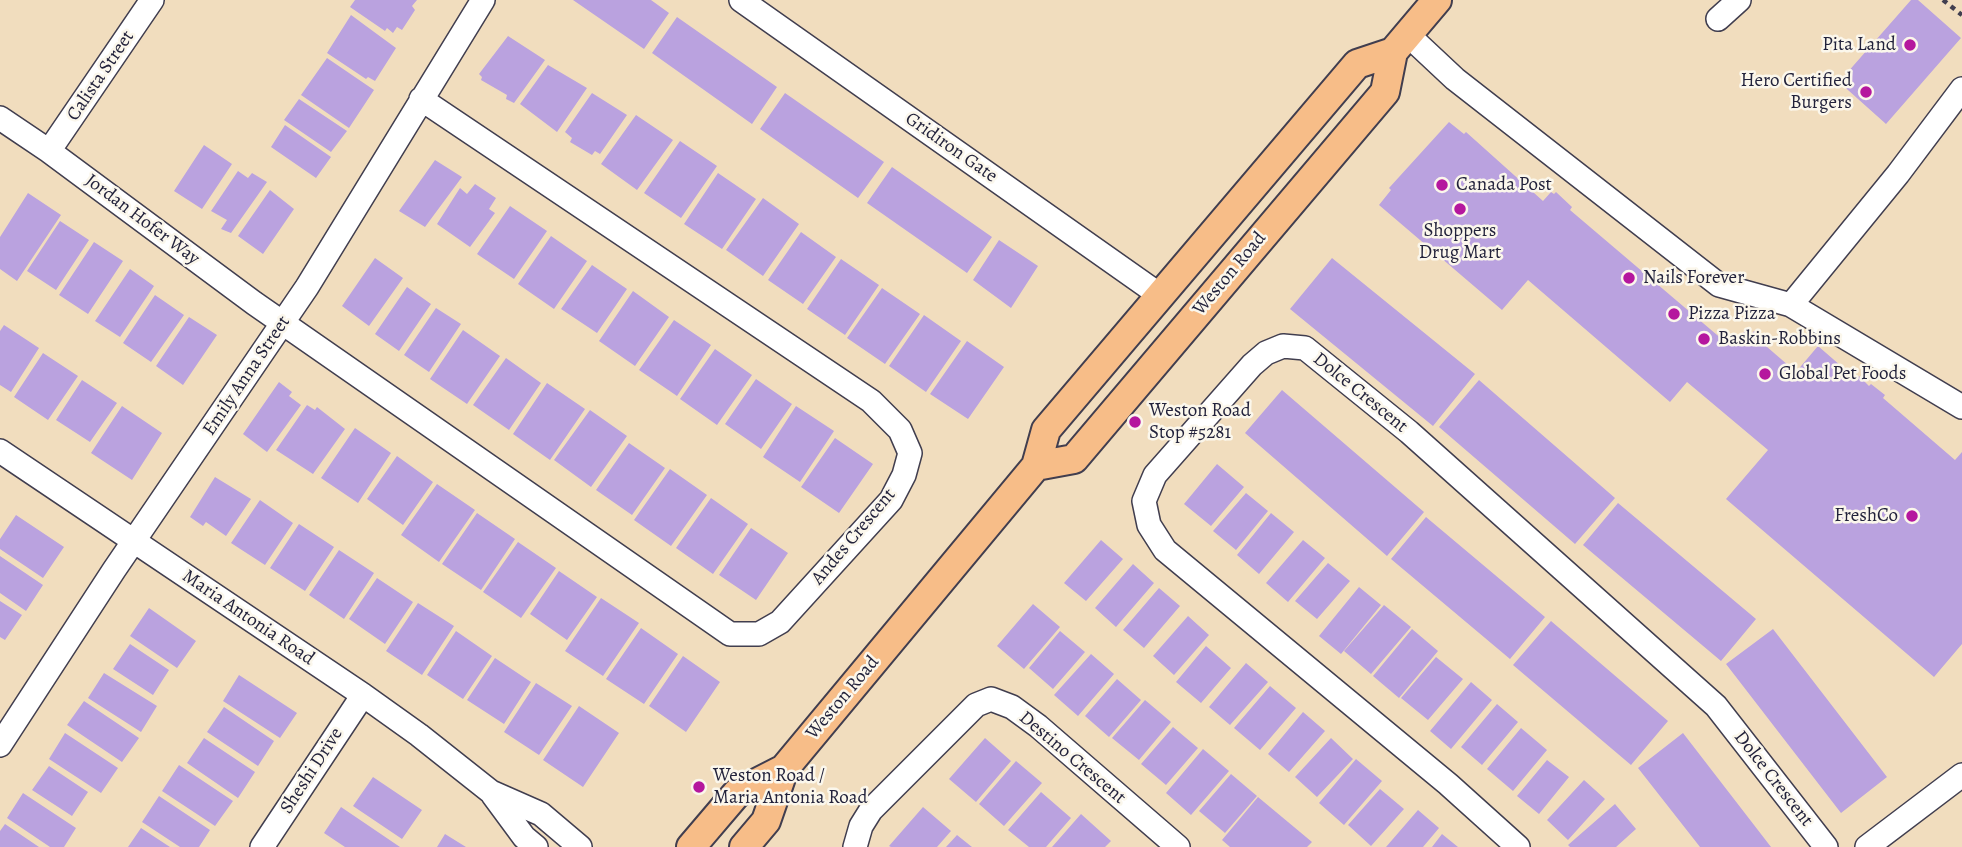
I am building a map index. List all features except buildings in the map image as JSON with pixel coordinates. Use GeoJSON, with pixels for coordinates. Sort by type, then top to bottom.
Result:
{"type":"FeatureCollection","features":[{"type":"Feature","properties":{"kind":"main road","name":"Weston Road"},"geometry":{"type":"LineString","coordinates":[[744,847],[766,821],[784,769],[1036,466],[1046,430],[1357,64],[1400,43],[1437,0]]}},
{"type":"Feature","properties":{"kind":"main road","name":"Weston Road"},"geometry":{"type":"LineString","coordinates":[[1036,466],[1074,459],[1083,449],[1385,92],[1400,43]]}},
{"type":"Feature","properties":{"kind":"main road","name":"Weston Road"},"geometry":{"type":"LineString","coordinates":[[691,847],[737,793],[784,769]]}},
{"type":"Feature","properties":{"kind":"street","name":"Calista Street"},"geometry":{"type":"LineString","coordinates":[[49,151],[152,0]]}},
{"type":"Feature","properties":{"kind":"street","name":"Emily Anna Street"},"geometry":{"type":"LineString","coordinates":[[0,745],[307,286],[483,0]]}},
{"type":"Feature","properties":{"kind":"street","name":"Gridiron Gate"},"geometry":{"type":"LineString","coordinates":[[741,0],[1161,296]]}},
{"type":"Feature","properties":{"kind":"street"},"geometry":{"type":"LineString","coordinates":[[1718,19],[1739,0]]}},
{"type":"Feature","properties":{"kind":"street"},"geometry":{"type":"LineString","coordinates":[[1400,43],[1455,79],[1719,285],[1791,305],[1962,407]]}},
{"type":"Feature","properties":{"kind":"street"},"geometry":{"type":"LineString","coordinates":[[1791,305],[1898,174],[1962,89]]}},
{"type":"Feature","properties":{"kind":"street","name":"Andes Crescent"},"geometry":{"type":"LineString","coordinates":[[283,323],[730,634],[759,634],[780,622],[891,500],[904,475],[910,453],[900,430],[871,401],[421,99]]}},
{"type":"Feature","properties":{"kind":"street","name":"Jordan Hofer Way"},"geometry":{"type":"LineString","coordinates":[[0,118],[283,323]]}},
{"type":"Feature","properties":{"kind":"street","name":"Dolce Crescent"},"geometry":{"type":"LineString","coordinates":[[1518,847],[1448,784],[1165,550],[1149,525],[1144,501],[1155,475],[1252,365],[1266,354],[1283,346],[1305,348],[1409,432],[1716,706],[1826,847]]}},
{"type":"Feature","properties":{"kind":"street","name":"Maria Antonia Road"},"geometry":{"type":"LineString","coordinates":[[0,451],[363,695],[491,792],[541,814],[580,847]]}},
{"type":"Feature","properties":{"kind":"street","name":"Sheshi Drive"},"geometry":{"type":"LineString","coordinates":[[262,847],[363,695]]}},
{"type":"Feature","properties":{"kind":"street","name":"Destino Crescent"},"geometry":{"type":"LineString","coordinates":[[855,847],[861,826],[872,810],[976,705],[991,699],[1012,707],[1038,726],[1178,847]]}},
{"type":"Feature","properties":{"kind":"street"},"geometry":{"type":"LineString","coordinates":[[1867,847],[1962,775]]}},
{"type":"Feature","properties":{"kind":"street","name":"Maria Antonia Road"},"geometry":{"type":"LineString","coordinates":[[491,792],[524,837],[536,847]]}},
{"type":"Feature","properties":{"kind":"path"},"geometry":{"type":"LineString","coordinates":[[1943,0],[1962,15]]}},
{"type":"Feature","properties":{"kind":"place","name":"Pita Land"},"geometry":{"type":"Point","coordinates":[1910,45]}},
{"type":"Feature","properties":{"kind":"place","name":"Hero Certified Burgers"},"geometry":{"type":"Point","coordinates":[1866,92]}},
{"type":"Feature","properties":{"kind":"place","name":"Canada Post"},"geometry":{"type":"Point","coordinates":[1442,185]}},
{"type":"Feature","properties":{"kind":"place","name":"Shoppers Drug Mart"},"geometry":{"type":"Point","coordinates":[1460,209]}},
{"type":"Feature","properties":{"kind":"place","name":"Nails Forever"},"geometry":{"type":"Point","coordinates":[1629,278]}},
{"type":"Feature","properties":{"kind":"place","name":"Pizza Pizza"},"geometry":{"type":"Point","coordinates":[1674,314]}},
{"type":"Feature","properties":{"kind":"place","name":"Baskin-Robbins"},"geometry":{"type":"Point","coordinates":[1704,339]}},
{"type":"Feature","properties":{"kind":"place","name":"Global Pet Foods"},"geometry":{"type":"Point","coordinates":[1765,374]}},
{"type":"Feature","properties":{"kind":"place","name":"Weston Road Stop #5281"},"geometry":{"type":"Point","coordinates":[1135,422]}},
{"type":"Feature","properties":{"kind":"place","name":"FreshCo"},"geometry":{"type":"Point","coordinates":[1912,516]}},
{"type":"Feature","properties":{"kind":"place","name":"Weston Road / Maria Antonia Road"},"geometry":{"type":"Point","coordinates":[699,787]}}]}
